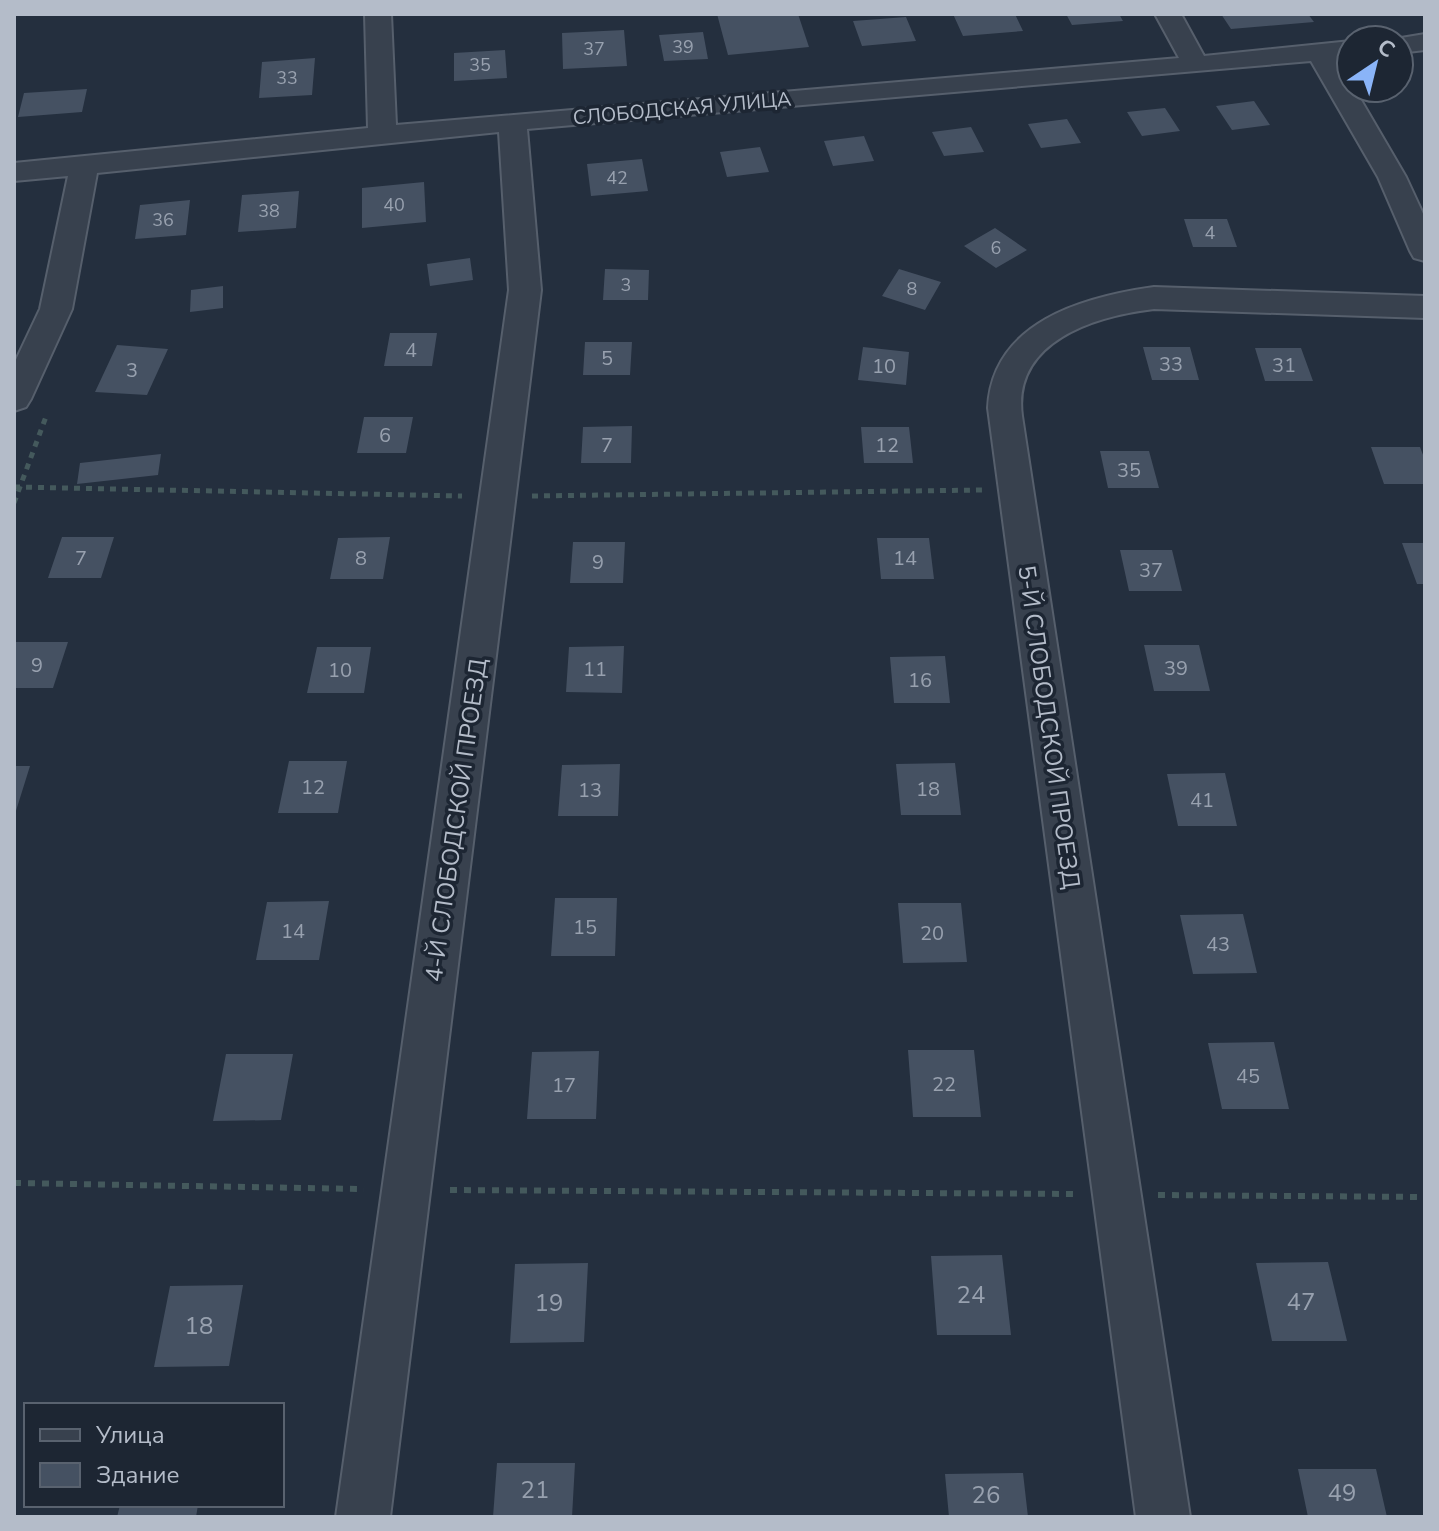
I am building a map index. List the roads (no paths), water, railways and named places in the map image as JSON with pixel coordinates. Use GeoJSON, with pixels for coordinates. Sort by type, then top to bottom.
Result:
{"type":"FeatureCollection","features":[{"type":"Feature","properties":{"kind":"street"},"geometry":{"type":"LineString","coordinates":[[378,14],[382,134]]}},
{"type":"Feature","properties":{"kind":"street"},"geometry":{"type":"LineString","coordinates":[[1168,14],[1196,65]]}},
{"type":"Feature","properties":{"kind":"street","name":"СЛОБОДСКАЯ УЛИЦА"},"geometry":{"type":"LineString","coordinates":[[14,172],[382,134],[1196,65],[1335,50]]}},
{"type":"Feature","properties":{"kind":"street"},"geometry":{"type":"LineString","coordinates":[[1319,51],[1392,177],[1425,251]]}},
{"type":"Feature","properties":{"kind":"street","name":"4-Й СЛОБОДСКОЙ ПРОЕЗД"},"geometry":{"type":"LineString","coordinates":[[363,1517],[525,290],[512,122]]}},
{"type":"Feature","properties":{"kind":"street"},"geometry":{"type":"LineString","coordinates":[[14,399],[56,309],[84,165]]}},
{"type":"Feature","properties":{"kind":"street","name":"5-Й СЛОБОДСКОЙ ПРОЕЗД"},"geometry":{"type":"LineString","coordinates":[[1163,1517],[1008,436],[1004,404],[1008,381],[1020,358],[1049,330],[1089,309],[1120,301],[1154,298],[1425,307]]}}]}
